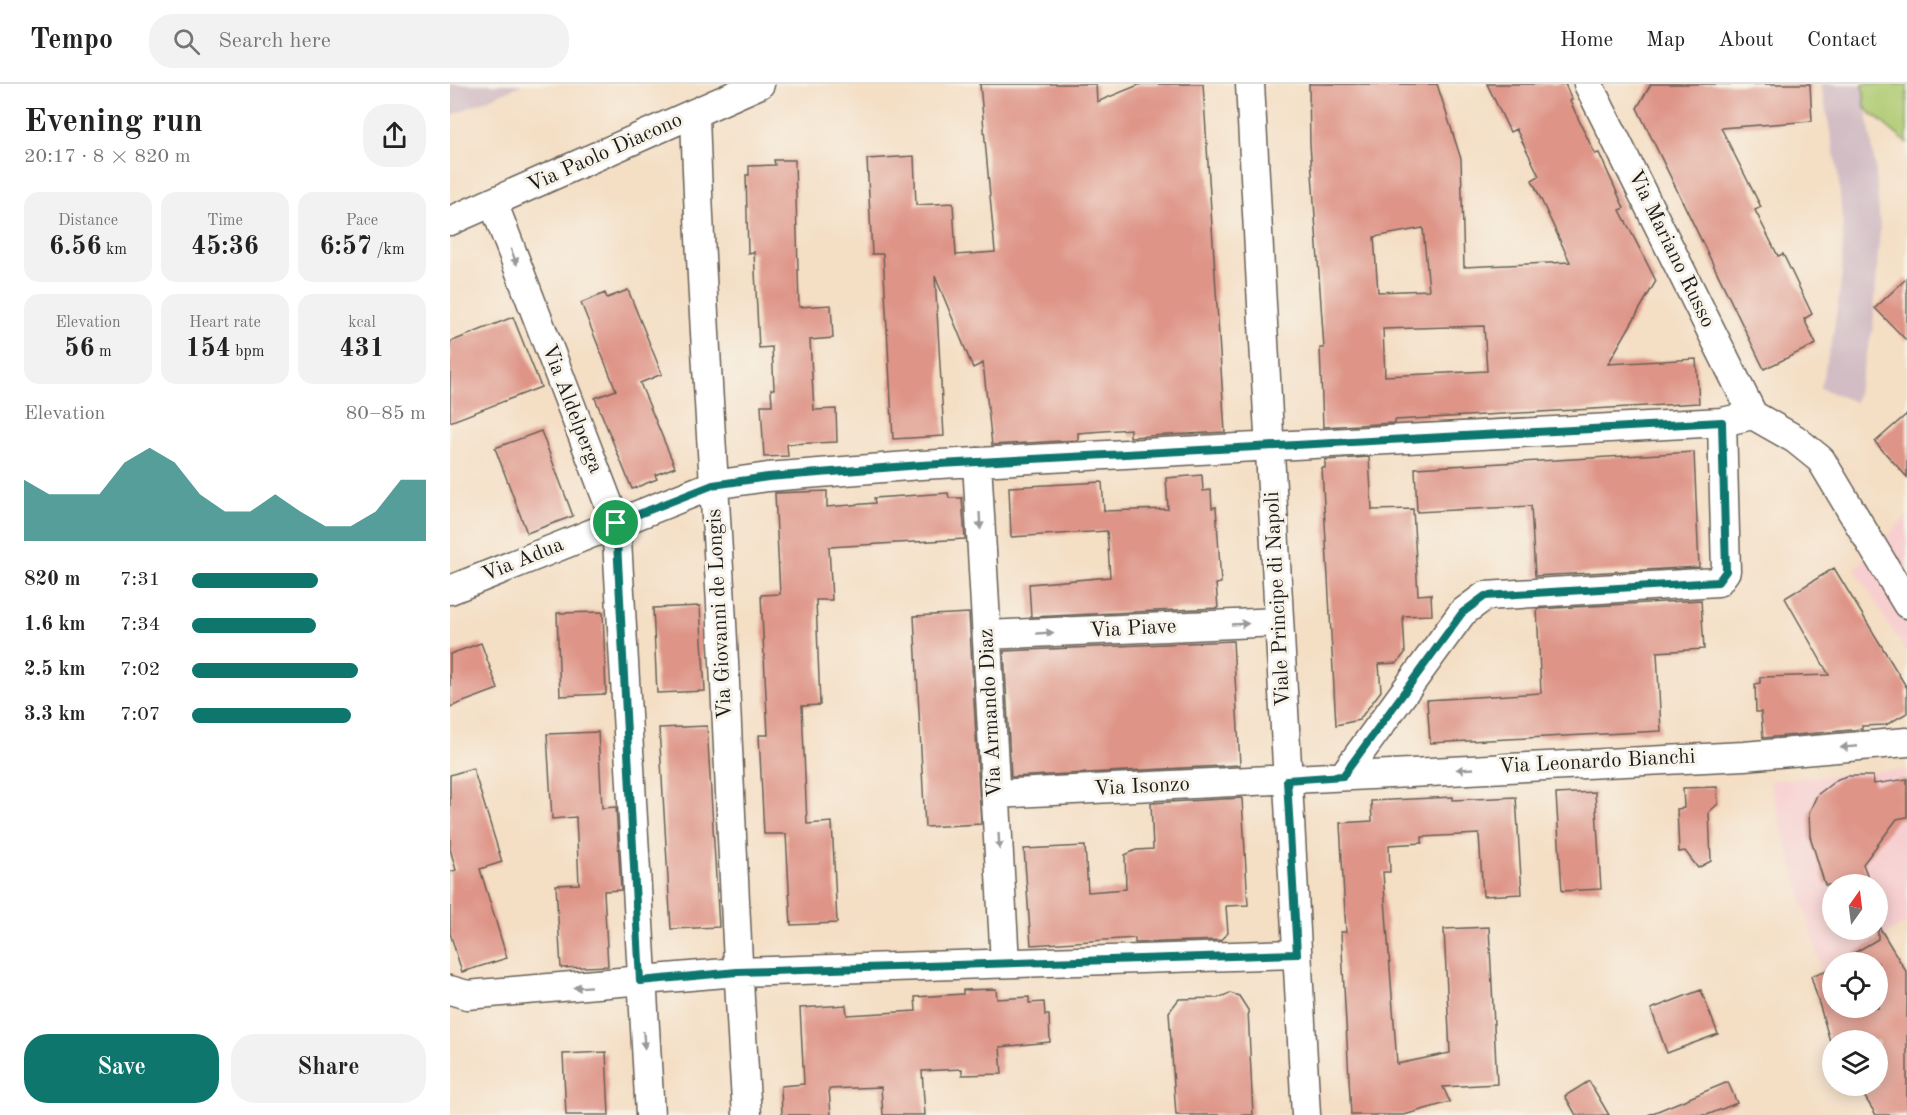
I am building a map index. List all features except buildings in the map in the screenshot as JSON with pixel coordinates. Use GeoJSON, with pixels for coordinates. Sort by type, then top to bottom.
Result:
{"type":"FeatureCollection","features":[{"type":"Feature","properties":{"kind":"street","name":"Via Paolo Diacono"},"geometry":{"type":"LineString","coordinates":[[450,221],[760,84]]}},
{"type":"Feature","properties":{"kind":"street","name":"Viale Principe di Napoli"},"geometry":{"type":"LineString","coordinates":[[1250,84],[1306,1115]]}},
{"type":"Feature","properties":{"kind":"street","name":"Via Mariano Russo"},"geometry":{"type":"LineString","coordinates":[[1588,84],[1753,415]]}},
{"type":"Feature","properties":{"kind":"street","name":"Via Giovanni de Longis"},"geometry":{"type":"LineString","coordinates":[[695,113],[699,259],[723,653],[737,972],[747,1115]]}},
{"type":"Feature","properties":{"kind":"street","name":"Via Aldelperga"},"geometry":{"type":"LineString","coordinates":[[493,202],[616,523],[640,981],[650,1115]]}},
{"type":"Feature","properties":{"kind":"street","name":"Via Adua"},"geometry":{"type":"LineString","coordinates":[[450,590],[713,485],[768,477],[977,462],[1722,422],[1753,415]]}},
{"type":"Feature","properties":{"kind":"street"},"geometry":{"type":"LineString","coordinates":[[1753,415],[1795,439],[1821,460],[1907,604]]}},
{"type":"Feature","properties":{"kind":"street"},"geometry":{"type":"LineString","coordinates":[[1343,776],[1462,613],[1485,596],[1718,582],[1726,571],[1722,422]]}},
{"type":"Feature","properties":{"kind":"street","name":"Via Armando Diaz"},"geometry":{"type":"LineString","coordinates":[[977,462],[1005,963]]}},
{"type":"Feature","properties":{"kind":"street","name":"Via Piave"},"geometry":{"type":"LineString","coordinates":[[987,635],[1279,622]]}},
{"type":"Feature","properties":{"kind":"street","name":"Via Leonardo Bianchi"},"geometry":{"type":"LineString","coordinates":[[1287,780],[1744,756],[1907,742]]}},
{"type":"Feature","properties":{"kind":"street","name":"Via Isonzo"},"geometry":{"type":"LineString","coordinates":[[996,794],[1287,780]]}},
{"type":"Feature","properties":{"kind":"street"},"geometry":{"type":"LineString","coordinates":[[450,990],[467,995],[737,972],[1297,954]]}},
{"type":"Feature","properties":{"kind":"shaded area"},"geometry":{"type":"Polygon","coordinates":[[[450,84],[523,84],[450,116],[450,84]]]}},
{"type":"Feature","properties":{"kind":"shaded area"},"geometry":{"type":"Polygon","coordinates":[[[1821,84],[1863,84],[1876,173],[1880,227],[1873,328],[1855,402],[1820,388],[1833,336],[1842,274],[1843,228],[1838,173],[1821,84]]]}},
{"type":"Feature","properties":{"kind":"shaded area"},"geometry":{"type":"Polygon","coordinates":[[[1907,516],[1907,654],[1855,569],[1907,516]]]}},
{"type":"Feature","properties":{"kind":"shaded area"},"geometry":{"type":"Polygon","coordinates":[[[1907,769],[1907,922],[1888,933],[1888,874],[1822,874],[1822,940],[1876,940],[1856,952],[1822,952],[1822,972],[1769,781],[1907,769]]]}},
{"type":"Feature","properties":{"kind":"green space"},"geometry":{"type":"Polygon","coordinates":[[[1863,84],[1907,84],[1907,143],[1865,108],[1863,84]]]}},
{"type":"Feature","properties":{"kind":"route"},"geometry":{"type":"LineString","coordinates":[[1722,422],[1726,571],[1718,582],[1710,584],[1498,594],[1485,596],[1471,604],[1462,613],[1343,776],[1287,780],[1297,954],[737,972],[640,981],[616,523],[713,485],[768,477],[921,465],[1722,422]]}}]}
